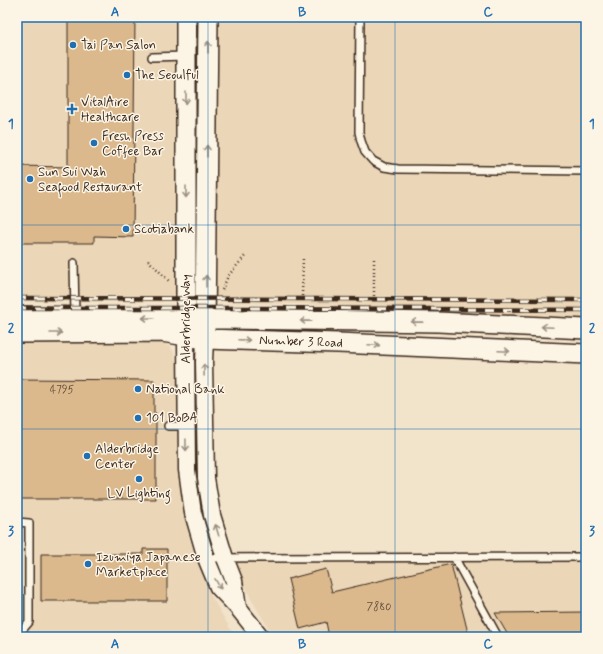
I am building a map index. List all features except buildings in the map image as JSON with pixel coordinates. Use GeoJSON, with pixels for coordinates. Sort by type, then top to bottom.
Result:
{"type":"FeatureCollection","features":[{"type":"Feature","properties":{"kind":"main road","name":"Alderbridge Way"},"geometry":{"type":"LineString","coordinates":[[186,17],[186,327]]}},
{"type":"Feature","properties":{"kind":"main road","name":"Alderbridge Way"},"geometry":{"type":"LineString","coordinates":[[205,339],[208,17]]}},
{"type":"Feature","properties":{"kind":"main road","name":"Number 3 Road"},"geometry":{"type":"LineString","coordinates":[[17,316],[75,318],[186,327],[205,339],[338,343],[586,354]]}},
{"type":"Feature","properties":{"kind":"main road","name":"Number 3 Road"},"geometry":{"type":"LineString","coordinates":[[17,333],[162,332],[186,327],[206,320],[438,322],[586,330]]}},
{"type":"Feature","properties":{"kind":"street","name":"Alderbridge Way"},"geometry":{"type":"LineString","coordinates":[[186,327],[187,470],[193,513],[206,558],[218,587],[238,608],[261,637]]}},
{"type":"Feature","properties":{"kind":"street","name":"Alderbridge Way"},"geometry":{"type":"LineString","coordinates":[[205,339],[206,478],[212,515],[225,558],[234,581],[238,608]]}},
{"type":"Feature","properties":{"kind":"lane"},"geometry":{"type":"LineString","coordinates":[[360,17],[359,132],[365,152],[373,161],[384,167],[398,170],[586,171]]}},
{"type":"Feature","properties":{"kind":"lane"},"geometry":{"type":"LineString","coordinates":[[152,57],[186,56]]}},
{"type":"Feature","properties":{"kind":"lane"},"geometry":{"type":"LineString","coordinates":[[74,263],[75,318]]}},
{"type":"Feature","properties":{"kind":"lane"},"geometry":{"type":"LineString","coordinates":[[168,426],[186,426]]}},
{"type":"Feature","properties":{"kind":"lane"},"geometry":{"type":"LineString","coordinates":[[17,522],[29,523],[29,622],[17,636]]}},
{"type":"Feature","properties":{"kind":"lane"},"geometry":{"type":"LineString","coordinates":[[454,557],[498,637]]}},
{"type":"Feature","properties":{"kind":"lane"},"geometry":{"type":"LineString","coordinates":[[206,558],[586,557]]}},
{"type":"Feature","properties":{"kind":"path"},"geometry":{"type":"LineString","coordinates":[[219,296],[228,276],[245,256]]}},
{"type":"Feature","properties":{"kind":"path"},"geometry":{"type":"LineString","coordinates":[[302,257],[302,296]]}},
{"type":"Feature","properties":{"kind":"path"},"geometry":{"type":"LineString","coordinates":[[374,257],[374,296]]}},
{"type":"Feature","properties":{"kind":"path"},"geometry":{"type":"LineString","coordinates":[[148,260],[172,283]]}},
{"type":"Feature","properties":{"kind":"shaded area"},"geometry":{"type":"Polygon","coordinates":[[[17,17],[178,17],[176,290],[171,299],[162,302],[17,301],[17,17]]]}},
{"type":"Feature","properties":{"kind":"shaded area"},"geometry":{"type":"Polygon","coordinates":[[[217,17],[586,17],[586,322],[328,305],[226,302],[218,298],[215,291],[217,17]]]}},
{"type":"Feature","properties":{"kind":"shaded area"},"geometry":{"type":"Polygon","coordinates":[[[17,340],[160,341],[171,347],[177,365],[178,469],[189,537],[210,594],[235,637],[17,637],[17,340]]]}},
{"type":"Feature","properties":{"kind":"shaded area"},"geometry":{"type":"Polygon","coordinates":[[[586,557],[586,637],[274,637],[251,599],[233,558],[586,557]]]}},
{"type":"Feature","properties":{"kind":"railway"},"geometry":{"type":"LineString","coordinates":[[17,298],[586,300]]}},
{"type":"Feature","properties":{"kind":"railway"},"geometry":{"type":"LineString","coordinates":[[17,308],[586,310]]}},
{"type":"Feature","properties":{"kind":"place","name":"Tai Pan Salon"},"geometry":{"type":"Point","coordinates":[73,45]}},
{"type":"Feature","properties":{"kind":"place","name":"The Seoulful"},"geometry":{"type":"Point","coordinates":[127,75]}},
{"type":"Feature","properties":{"kind":"place","name":"VitalAire Healthcare"},"geometry":{"type":"Point","coordinates":[72,109]}},
{"type":"Feature","properties":{"kind":"place","name":"Fresh Press Coffee Bar"},"geometry":{"type":"Point","coordinates":[94,143]}},
{"type":"Feature","properties":{"kind":"place","name":"Sun Sui Wah Seafood Restaurant"},"geometry":{"type":"Point","coordinates":[30,179]}},
{"type":"Feature","properties":{"kind":"place","name":"Scotiabank"},"geometry":{"type":"Point","coordinates":[126,229]}},
{"type":"Feature","properties":{"kind":"place","name":"National Bank"},"geometry":{"type":"Point","coordinates":[138,389]}},
{"type":"Feature","properties":{"kind":"place","name":"101 BoBA"},"geometry":{"type":"Point","coordinates":[138,418]}},
{"type":"Feature","properties":{"kind":"place","name":"Alderbridge Center"},"geometry":{"type":"Point","coordinates":[87,456]}},
{"type":"Feature","properties":{"kind":"place","name":"LV Lighting"},"geometry":{"type":"Point","coordinates":[139,479]}},
{"type":"Feature","properties":{"kind":"place","name":"Izumiya Japanese Marketplace"},"geometry":{"type":"Point","coordinates":[88,564]}}]}
